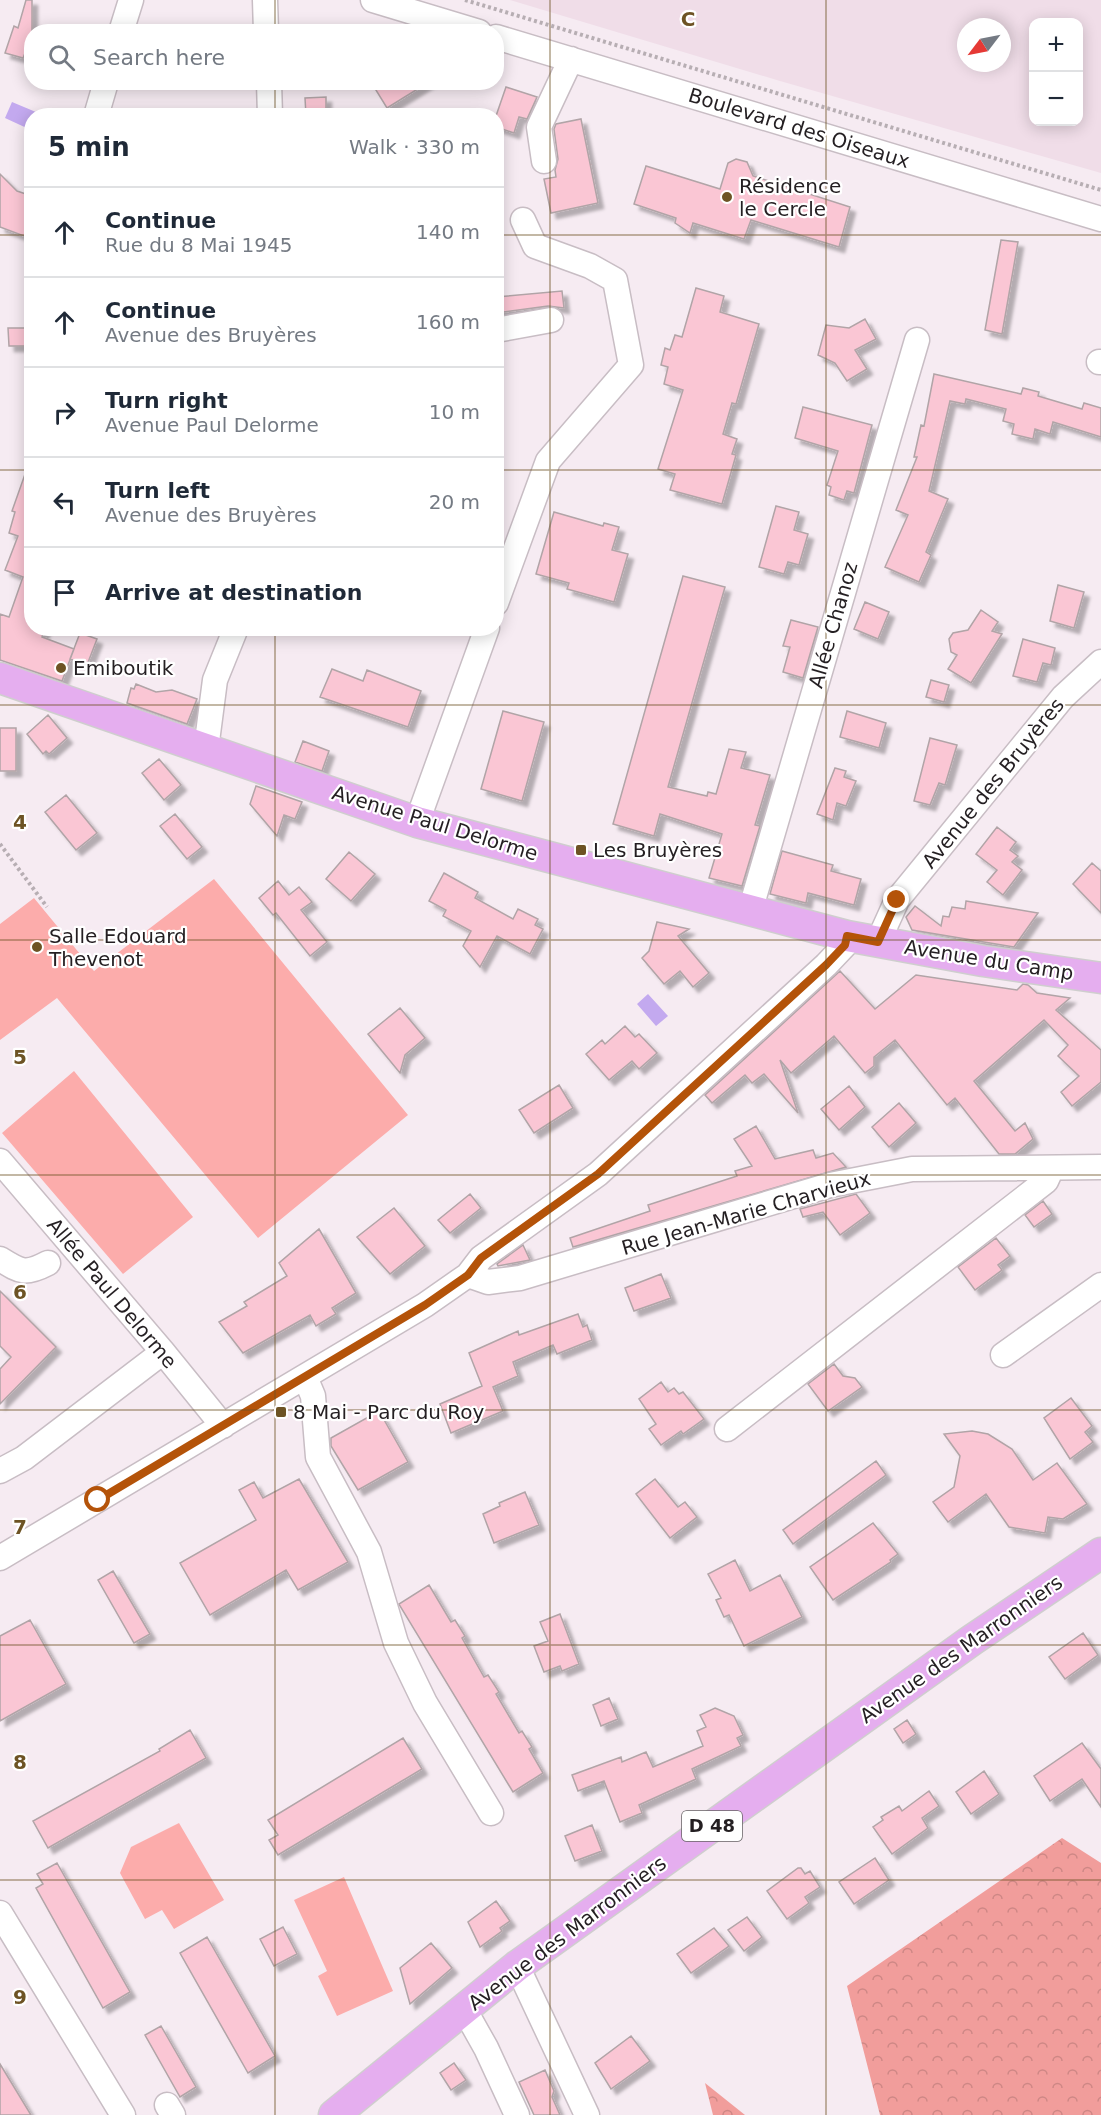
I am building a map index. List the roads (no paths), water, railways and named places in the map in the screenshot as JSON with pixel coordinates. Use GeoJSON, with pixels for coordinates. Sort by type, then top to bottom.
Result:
{"type":"FeatureCollection","features":[{"type":"Feature","properties":{"kind":"main road","name":"Avenue Paul Delorme"},"geometry":{"type":"LineString","coordinates":[[0,678],[417,822],[847,936],[878,942]]}},
{"type":"Feature","properties":{"kind":"main road","name":"Avenue du Camp"},"geometry":{"type":"LineString","coordinates":[[878,942],[983,961],[1101,978]]}},
{"type":"Feature","properties":{"kind":"main road","name":"Avenue des Marronniers"},"geometry":{"type":"LineString","coordinates":[[334,2115],[517,1966],[972,1640],[1101,1553]]}},
{"type":"Feature","properties":{"kind":"street"},"geometry":{"type":"LineString","coordinates":[[124,24],[131,0]]}},
{"type":"Feature","properties":{"kind":"street"},"geometry":{"type":"LineString","coordinates":[[265,0],[266,24]]}},
{"type":"Feature","properties":{"kind":"street"},"geometry":{"type":"LineString","coordinates":[[373,0],[452,24]]}},
{"type":"Feature","properties":{"kind":"street","name":"Boulevard des Oiseaux"},"geometry":{"type":"LineString","coordinates":[[504,39],[1101,219]]}},
{"type":"Feature","properties":{"kind":"street"},"geometry":{"type":"LineString","coordinates":[[544,161],[539,128],[571,59]]}},
{"type":"Feature","properties":{"kind":"street"},"geometry":{"type":"LineString","coordinates":[[98,108],[104,90]]}},
{"type":"Feature","properties":{"kind":"street"},"geometry":{"type":"LineString","coordinates":[[269,90],[270,108]]}},
{"type":"Feature","properties":{"kind":"street"},"geometry":{"type":"LineString","coordinates":[[504,581],[548,461],[631,365],[615,280],[590,266],[536,246],[523,220]]}},
{"type":"Feature","properties":{"kind":"street"},"geometry":{"type":"LineString","coordinates":[[504,329],[551,320]]}},
{"type":"Feature","properties":{"kind":"street","name":"Allée Chanoz"},"geometry":{"type":"LineString","coordinates":[[750,910],[917,340]]}},
{"type":"Feature","properties":{"kind":"street"},"geometry":{"type":"LineString","coordinates":[[206,749],[215,680],[233,636]]}},
{"type":"Feature","properties":{"kind":"street"},"geometry":{"type":"LineString","coordinates":[[417,822],[485,636]]}},
{"type":"Feature","properties":{"kind":"street","name":"Avenue des Bruyères"},"geometry":{"type":"LineString","coordinates":[[878,942],[897,900],[1063,697],[1101,662]]}},
{"type":"Feature","properties":{"kind":"street"},"geometry":{"type":"LineString","coordinates":[[0,1558],[425,1305],[468,1275],[481,1258],[598,1174],[826,965],[845,945],[847,936]]}},
{"type":"Feature","properties":{"kind":"street","name":"Allée Paul Delorme"},"geometry":{"type":"LineString","coordinates":[[0,1161],[223,1426]]}},
{"type":"Feature","properties":{"kind":"street","name":"Rue Jean-Marie Charvieux"},"geometry":{"type":"LineString","coordinates":[[468,1275],[488,1282],[520,1278],[830,1185],[912,1169],[1101,1167]]}},
{"type":"Feature","properties":{"kind":"street"},"geometry":{"type":"LineString","coordinates":[[747,1396],[1004,1196],[1008,1168]]}},
{"type":"Feature","properties":{"kind":"street"},"geometry":{"type":"LineString","coordinates":[[727,1429],[1046,1181],[1052,1168]]}},
{"type":"Feature","properties":{"kind":"street"},"geometry":{"type":"LineString","coordinates":[[0,1259],[19,1270],[32,1272],[48,1263]]}},
{"type":"Feature","properties":{"kind":"street"},"geometry":{"type":"LineString","coordinates":[[1003,1355],[1101,1285]]}},
{"type":"Feature","properties":{"kind":"street"},"geometry":{"type":"LineString","coordinates":[[0,1472],[24,1458],[163,1352]]}},
{"type":"Feature","properties":{"kind":"street"},"geometry":{"type":"LineString","coordinates":[[305,1377],[313,1396],[318,1457],[369,1552],[396,1642],[425,1703],[491,1813]]}},
{"type":"Feature","properties":{"kind":"street"},"geometry":{"type":"LineString","coordinates":[[0,1913],[123,2115]]}},
{"type":"Feature","properties":{"kind":"street"},"geometry":{"type":"LineString","coordinates":[[517,1966],[587,2115]]}},
{"type":"Feature","properties":{"kind":"street"},"geometry":{"type":"LineString","coordinates":[[465,2009],[518,2115]]}},
{"type":"Feature","properties":{"kind":"place","name":"Résidence le Cercle"},"geometry":{"type":"Point","coordinates":[727,197]}},
{"type":"Feature","properties":{"kind":"place","name":"Emiboutik"},"geometry":{"type":"Point","coordinates":[61,668]}},
{"type":"Feature","properties":{"kind":"place","name":"Les Bruyères"},"geometry":{"type":"Point","coordinates":[581,850]}},
{"type":"Feature","properties":{"kind":"place","name":"Salle Edouard Thevenot"},"geometry":{"type":"Point","coordinates":[37,947]}},
{"type":"Feature","properties":{"kind":"place","name":"8 Mai - Parc du Roy"},"geometry":{"type":"Point","coordinates":[281,1412]}}]}
